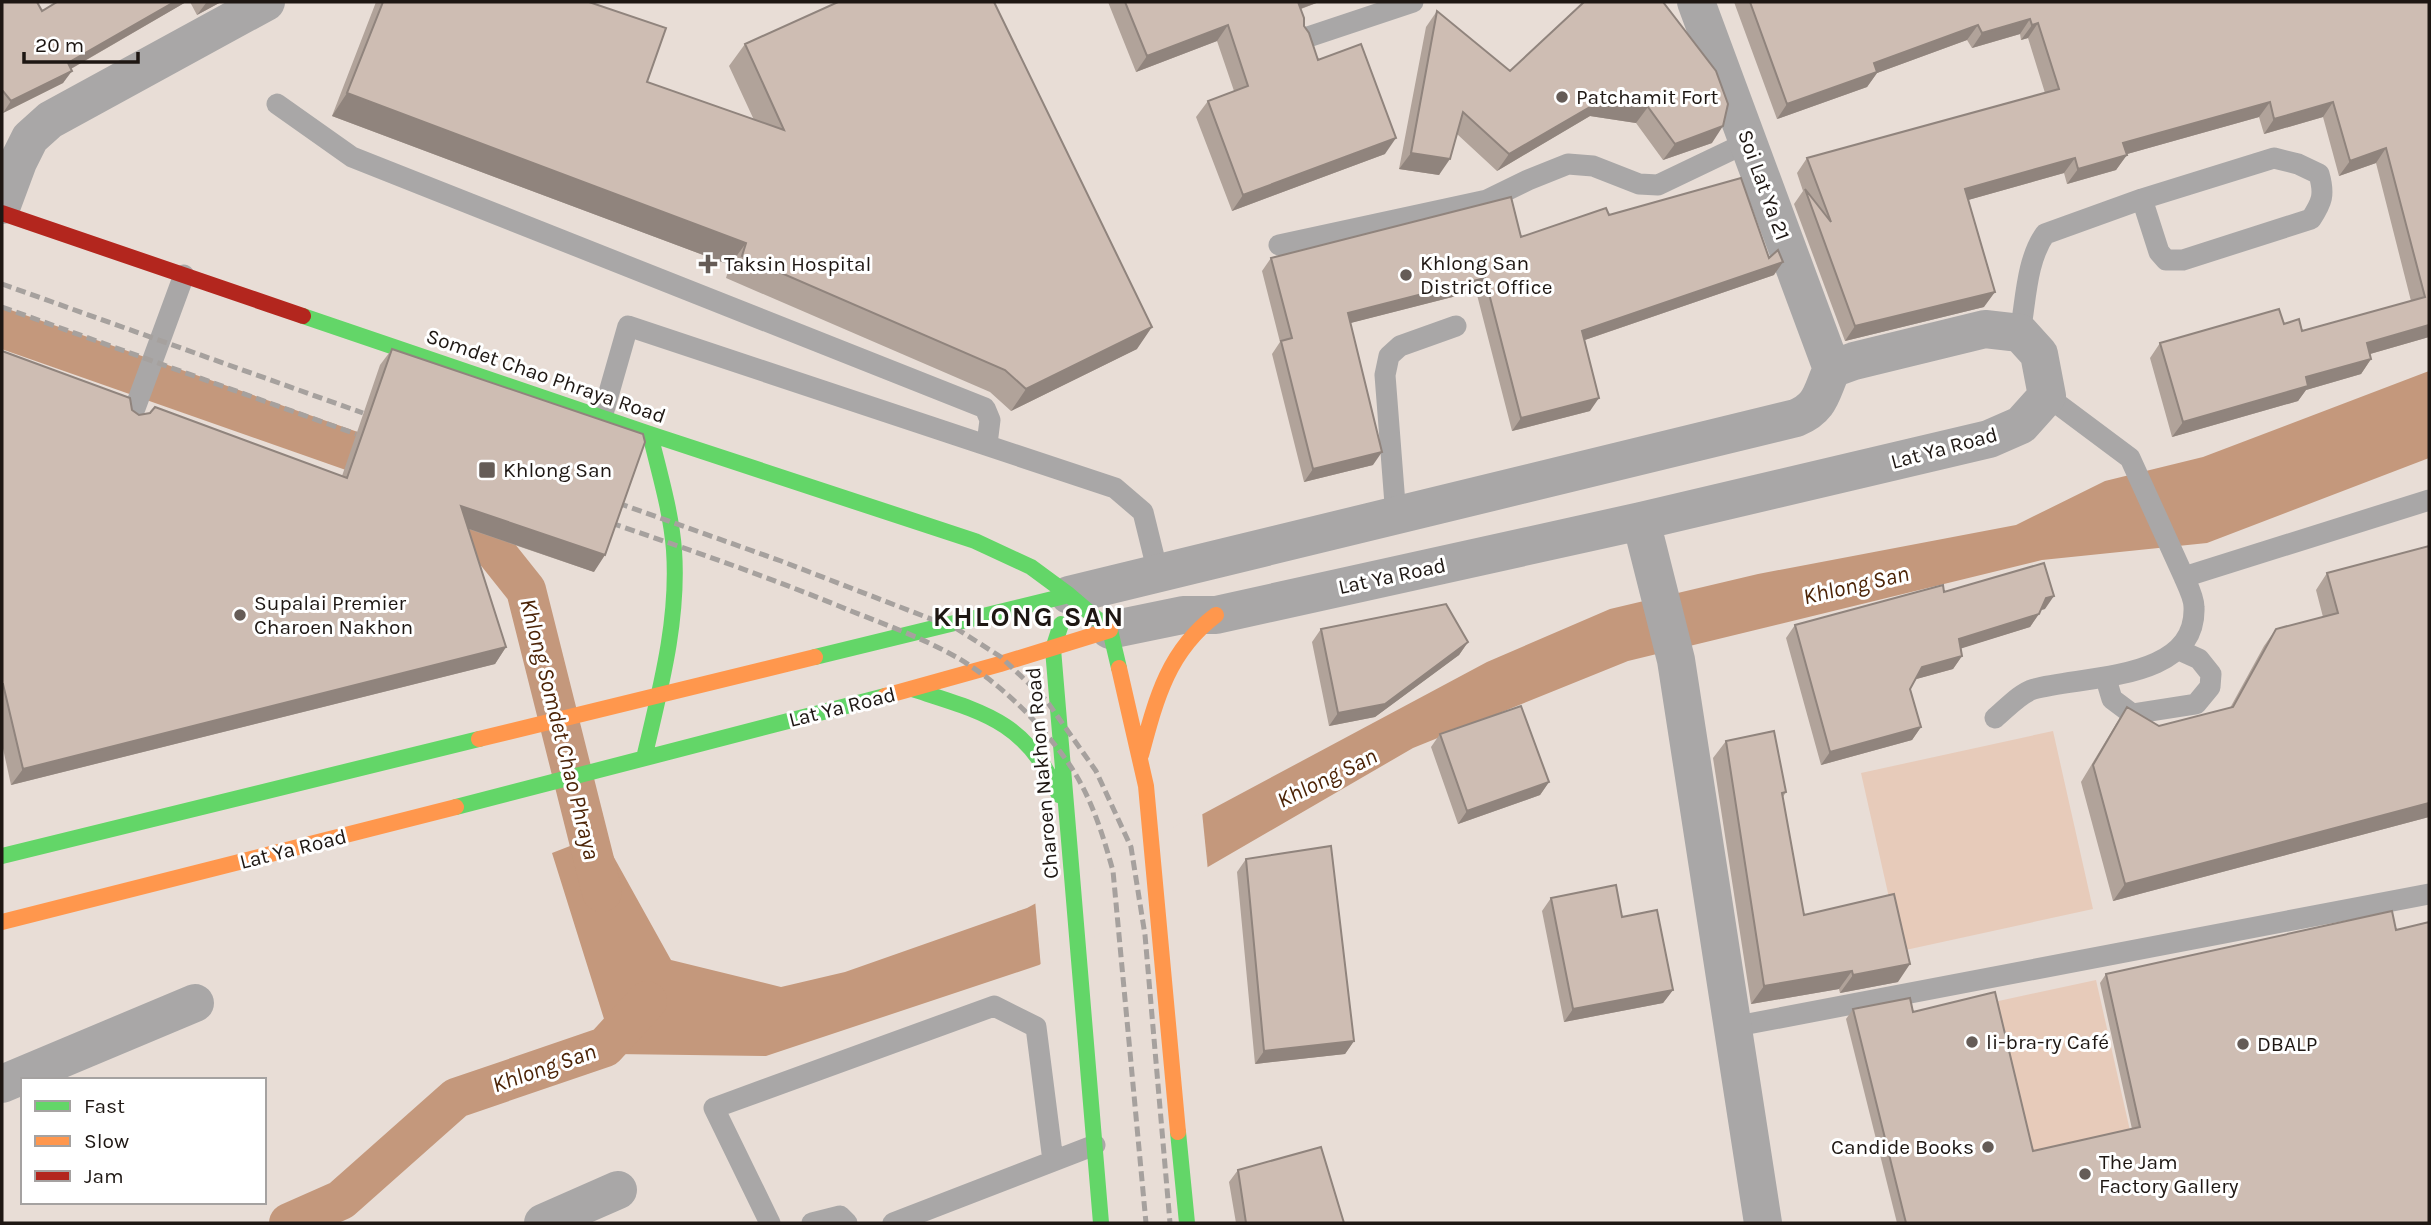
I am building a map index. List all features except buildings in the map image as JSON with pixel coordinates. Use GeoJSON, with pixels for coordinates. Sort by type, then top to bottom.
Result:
{"type":"FeatureCollection","features":[{"type":"Feature","properties":{"kind":"main road","name":"Somdet Chao Phraya Road"},"geometry":{"type":"LineString","coordinates":[[2,213],[650,434],[975,541],[1031,567],[1069,595]]}},
{"type":"Feature","properties":{"kind":"main road"},"geometry":{"type":"LineString","coordinates":[[645,758],[670,636],[674,593],[674,551],[669,517],[650,434]]}},
{"type":"Feature","properties":{"kind":"main road"},"geometry":{"type":"LineString","coordinates":[[2,856],[1069,595],[1110,630],[1141,757],[1165,967],[1187,1223]]}},
{"type":"Feature","properties":{"kind":"main road","name":"Charoen Nakhon Road"},"geometry":{"type":"LineString","coordinates":[[1069,595],[1053,649],[1101,1223]]}},
{"type":"Feature","properties":{"kind":"main road"},"geometry":{"type":"LineString","coordinates":[[1141,757],[1154,709],[1175,662],[1191,635],[1216,615]]}},
{"type":"Feature","properties":{"kind":"main road","name":"Lat Ya Road"},"geometry":{"type":"LineString","coordinates":[[2,922],[547,785],[912,689],[1110,630]]}},
{"type":"Feature","properties":{"kind":"main road"},"geometry":{"type":"LineString","coordinates":[[912,689],[984,714],[1017,733],[1030,744],[1052,775],[1067,825]]}},
{"type":"Feature","properties":{"kind":"street"},"geometry":{"type":"LineString","coordinates":[[2,205],[30,138],[50,120],[266,2]]}},
{"type":"Feature","properties":{"kind":"street","name":"Soi Lat Ya 21"},"geometry":{"type":"LineString","coordinates":[[1696,2],[1832,369]]}},
{"type":"Feature","properties":{"kind":"street"},"geometry":{"type":"LineString","coordinates":[[1069,595],[1796,418],[1809,413],[1822,398],[1832,369],[1854,361],[1985,329],[2020,333],[2039,354],[2047,396]]}},
{"type":"Feature","properties":{"kind":"street","name":"Lat Ya Road"},"geometry":{"type":"LineString","coordinates":[[1110,630],[1183,615],[1216,615],[1641,521],[1989,439],[2021,425],[2047,396]]}},
{"type":"Feature","properties":{"kind":"street"},"geometry":{"type":"LineString","coordinates":[[1641,521],[1676,660],[1763,1223]]}},
{"type":"Feature","properties":{"kind":"street"},"geometry":{"type":"LineString","coordinates":[[2,1084],[195,1003]]}},
{"type":"Feature","properties":{"kind":"street"},"geometry":{"type":"LineString","coordinates":[[543,1223],[618,1190]]}},
{"type":"Feature","properties":{"kind":"lane"},"geometry":{"type":"LineString","coordinates":[[1305,38],[1413,2]]}},
{"type":"Feature","properties":{"kind":"lane"},"geometry":{"type":"LineString","coordinates":[[277,104],[352,157],[985,408],[990,420],[987,444]]}},
{"type":"Feature","properties":{"kind":"lane"},"geometry":{"type":"LineString","coordinates":[[1279,246],[1487,201],[1568,164],[1593,166],[1639,184],[1658,185],[1748,142]]}},
{"type":"Feature","properties":{"kind":"lane"},"geometry":{"type":"LineString","coordinates":[[2020,333],[2036,246],[2045,234],[2142,199],[2274,158],[2298,164],[2319,174],[2324,190],[2311,219],[2183,260],[2166,260],[2159,252],[2142,199]]}},
{"type":"Feature","properties":{"kind":"lane"},"geometry":{"type":"LineString","coordinates":[[131,419],[184,275]]}},
{"type":"Feature","properties":{"kind":"lane"},"geometry":{"type":"LineString","coordinates":[[602,417],[628,326],[1115,488],[1143,512],[1158,573]]}},
{"type":"Feature","properties":{"kind":"lane"},"geometry":{"type":"LineString","coordinates":[[1396,517],[1385,375],[1389,356],[1400,346],[1456,326]]}},
{"type":"Feature","properties":{"kind":"lane"},"geometry":{"type":"LineString","coordinates":[[1996,718],[2030,690],[2062,683],[2106,679],[2134,671],[2179,650],[2191,632],[2194,606],[2182,572],[2130,458],[2047,396]]}},
{"type":"Feature","properties":{"kind":"lane"},"geometry":{"type":"LineString","coordinates":[[2182,572],[2429,500]]}},
{"type":"Feature","properties":{"kind":"lane"},"geometry":{"type":"LineString","coordinates":[[2106,679],[2112,698],[2132,714],[2196,704],[2210,687],[2211,674],[2199,659],[2179,650]]}},
{"type":"Feature","properties":{"kind":"lane"},"geometry":{"type":"LineString","coordinates":[[1732,1027],[2429,894]]}},
{"type":"Feature","properties":{"kind":"lane"},"geometry":{"type":"LineString","coordinates":[[770,1223],[714,1108],[994,1006],[1036,1027],[1053,1161]]}},
{"type":"Feature","properties":{"kind":"lane"},"geometry":{"type":"LineString","coordinates":[[893,1223],[1095,1144]]}},
{"type":"Feature","properties":{"kind":"lane"},"geometry":{"type":"LineString","coordinates":[[812,1223],[840,1216],[847,1223]]}},
{"type":"Feature","properties":{"kind":"shaded area"},"geometry":{"type":"Polygon","coordinates":[[[2053,731],[2093,909],[1901,951],[1861,773],[2053,731]]]}},
{"type":"Feature","properties":{"kind":"shaded area"},"geometry":{"type":"Polygon","coordinates":[[[2096,980],[2131,1135],[2029,1157],[1994,1002],[2096,980]]]}},
{"type":"Feature","properties":{"kind":"water"},"geometry":{"type":"Polygon","coordinates":[[[2429,371],[2429,458],[2207,543],[2042,560],[1628,661],[1413,748],[1039,965],[766,1056],[615,1054],[552,853],[601,834],[671,960],[781,987],[845,972],[1027,908],[1487,662],[1610,609],[1758,574],[2016,525],[2105,481],[2203,457],[2429,371]]]}},
{"type":"Feature","properties":{"kind":"pier"},"geometry":{"type":"Polygon","coordinates":[[[1202,812],[1208,871],[1041,968],[1035,900],[1202,812]]]}},
{"type":"Feature","properties":{"kind":"waterway","name":"Khlong Somdet Chao Phraya"},"geometry":{"type":"LineString","coordinates":[[2,328],[440,482],[526,590],[602,892]]}},
{"type":"Feature","properties":{"kind":"waterway","name":"Khlong San"},"geometry":{"type":"LineString","coordinates":[[289,1223],[341,1200],[456,1098],[605,1047],[647,1001]]}},
{"type":"Feature","properties":{"kind":"railway"},"geometry":{"type":"LineString","coordinates":[[2,284],[363,413]]}},
{"type":"Feature","properties":{"kind":"railway"},"geometry":{"type":"LineString","coordinates":[[2,307],[356,434]]}},
{"type":"Feature","properties":{"kind":"railway"},"geometry":{"type":"LineString","coordinates":[[618,503],[781,561],[957,629],[1001,657],[1046,700],[1096,771],[1131,847],[1145,935],[1170,1223]]}},
{"type":"Feature","properties":{"kind":"railway"},"geometry":{"type":"LineString","coordinates":[[611,523],[788,586],[945,651],[974,668],[1004,692],[1058,748],[1090,802],[1113,871],[1146,1223]]}},
{"type":"Feature","properties":{"kind":"traffic: fast"},"geometry":{"type":"LineString","coordinates":[[303,316],[975,541],[1031,567],[1110,630],[1119,668]]}},
{"type":"Feature","properties":{"kind":"traffic: fast"},"geometry":{"type":"LineString","coordinates":[[644,758],[667,655],[675,577],[670,521],[650,434]]}},
{"type":"Feature","properties":{"kind":"traffic: fast"},"geometry":{"type":"LineString","coordinates":[[815,657],[1069,595]]}},
{"type":"Feature","properties":{"kind":"traffic: fast"},"geometry":{"type":"LineString","coordinates":[[1061,624],[1053,649],[1101,1223]]}},
{"type":"Feature","properties":{"kind":"traffic: fast"},"geometry":{"type":"LineString","coordinates":[[912,689],[981,713],[1017,735],[1033,750],[1059,795]]}},
{"type":"Feature","properties":{"kind":"traffic: fast"},"geometry":{"type":"LineString","coordinates":[[456,807],[885,696]]}},
{"type":"Feature","properties":{"kind":"traffic: fast"},"geometry":{"type":"LineString","coordinates":[[2,856],[479,739]]}},
{"type":"Feature","properties":{"kind":"traffic: fast"},"geometry":{"type":"LineString","coordinates":[[1178,1132],[1187,1223]]}},
{"type":"Feature","properties":{"kind":"traffic: slow"},"geometry":{"type":"LineString","coordinates":[[1141,755],[1152,715],[1175,660],[1186,644],[1216,615]]}},
{"type":"Feature","properties":{"kind":"traffic: slow"},"geometry":{"type":"LineString","coordinates":[[885,696],[1110,630]]}},
{"type":"Feature","properties":{"kind":"traffic: slow"},"geometry":{"type":"LineString","coordinates":[[479,739],[815,657]]}},
{"type":"Feature","properties":{"kind":"traffic: slow"},"geometry":{"type":"LineString","coordinates":[[1119,668],[1146,786],[1178,1132]]}},
{"type":"Feature","properties":{"kind":"traffic: slow"},"geometry":{"type":"LineString","coordinates":[[2,922],[456,807]]}},
{"type":"Feature","properties":{"kind":"traffic: jam"},"geometry":{"type":"LineString","coordinates":[[2,213],[303,316]]}},
{"type":"Feature","properties":{"kind":"place","name":"Patchamit Fort"},"geometry":{"type":"Point","coordinates":[1562,97]}},
{"type":"Feature","properties":{"kind":"place","name":"Taksin Hospital"},"geometry":{"type":"Point","coordinates":[708,264]}},
{"type":"Feature","properties":{"kind":"place","name":"Khlong San District Office"},"geometry":{"type":"Point","coordinates":[1406,275]}},
{"type":"Feature","properties":{"kind":"place","name":"Khlong San"},"geometry":{"type":"Point","coordinates":[487,470]}},
{"type":"Feature","properties":{"kind":"place","name":"Supalai Premier Charoen Nakhon"},"geometry":{"type":"Point","coordinates":[240,615]}},
{"type":"Feature","properties":{"kind":"place","name":"li-bra-ry Café"},"geometry":{"type":"Point","coordinates":[1972,1042]}},
{"type":"Feature","properties":{"kind":"place","name":"DBALP"},"geometry":{"type":"Point","coordinates":[2243,1044]}},
{"type":"Feature","properties":{"kind":"place","name":"Candide Books"},"geometry":{"type":"Point","coordinates":[1988,1147]}},
{"type":"Feature","properties":{"kind":"place","name":"The Jam Factory Gallery"},"geometry":{"type":"Point","coordinates":[2085,1174]}},
{"type":"Feature","properties":{"kind":"district","name":"KHLONG SAN"},"geometry":{"type":"Point","coordinates":[1029,616]}}]}
